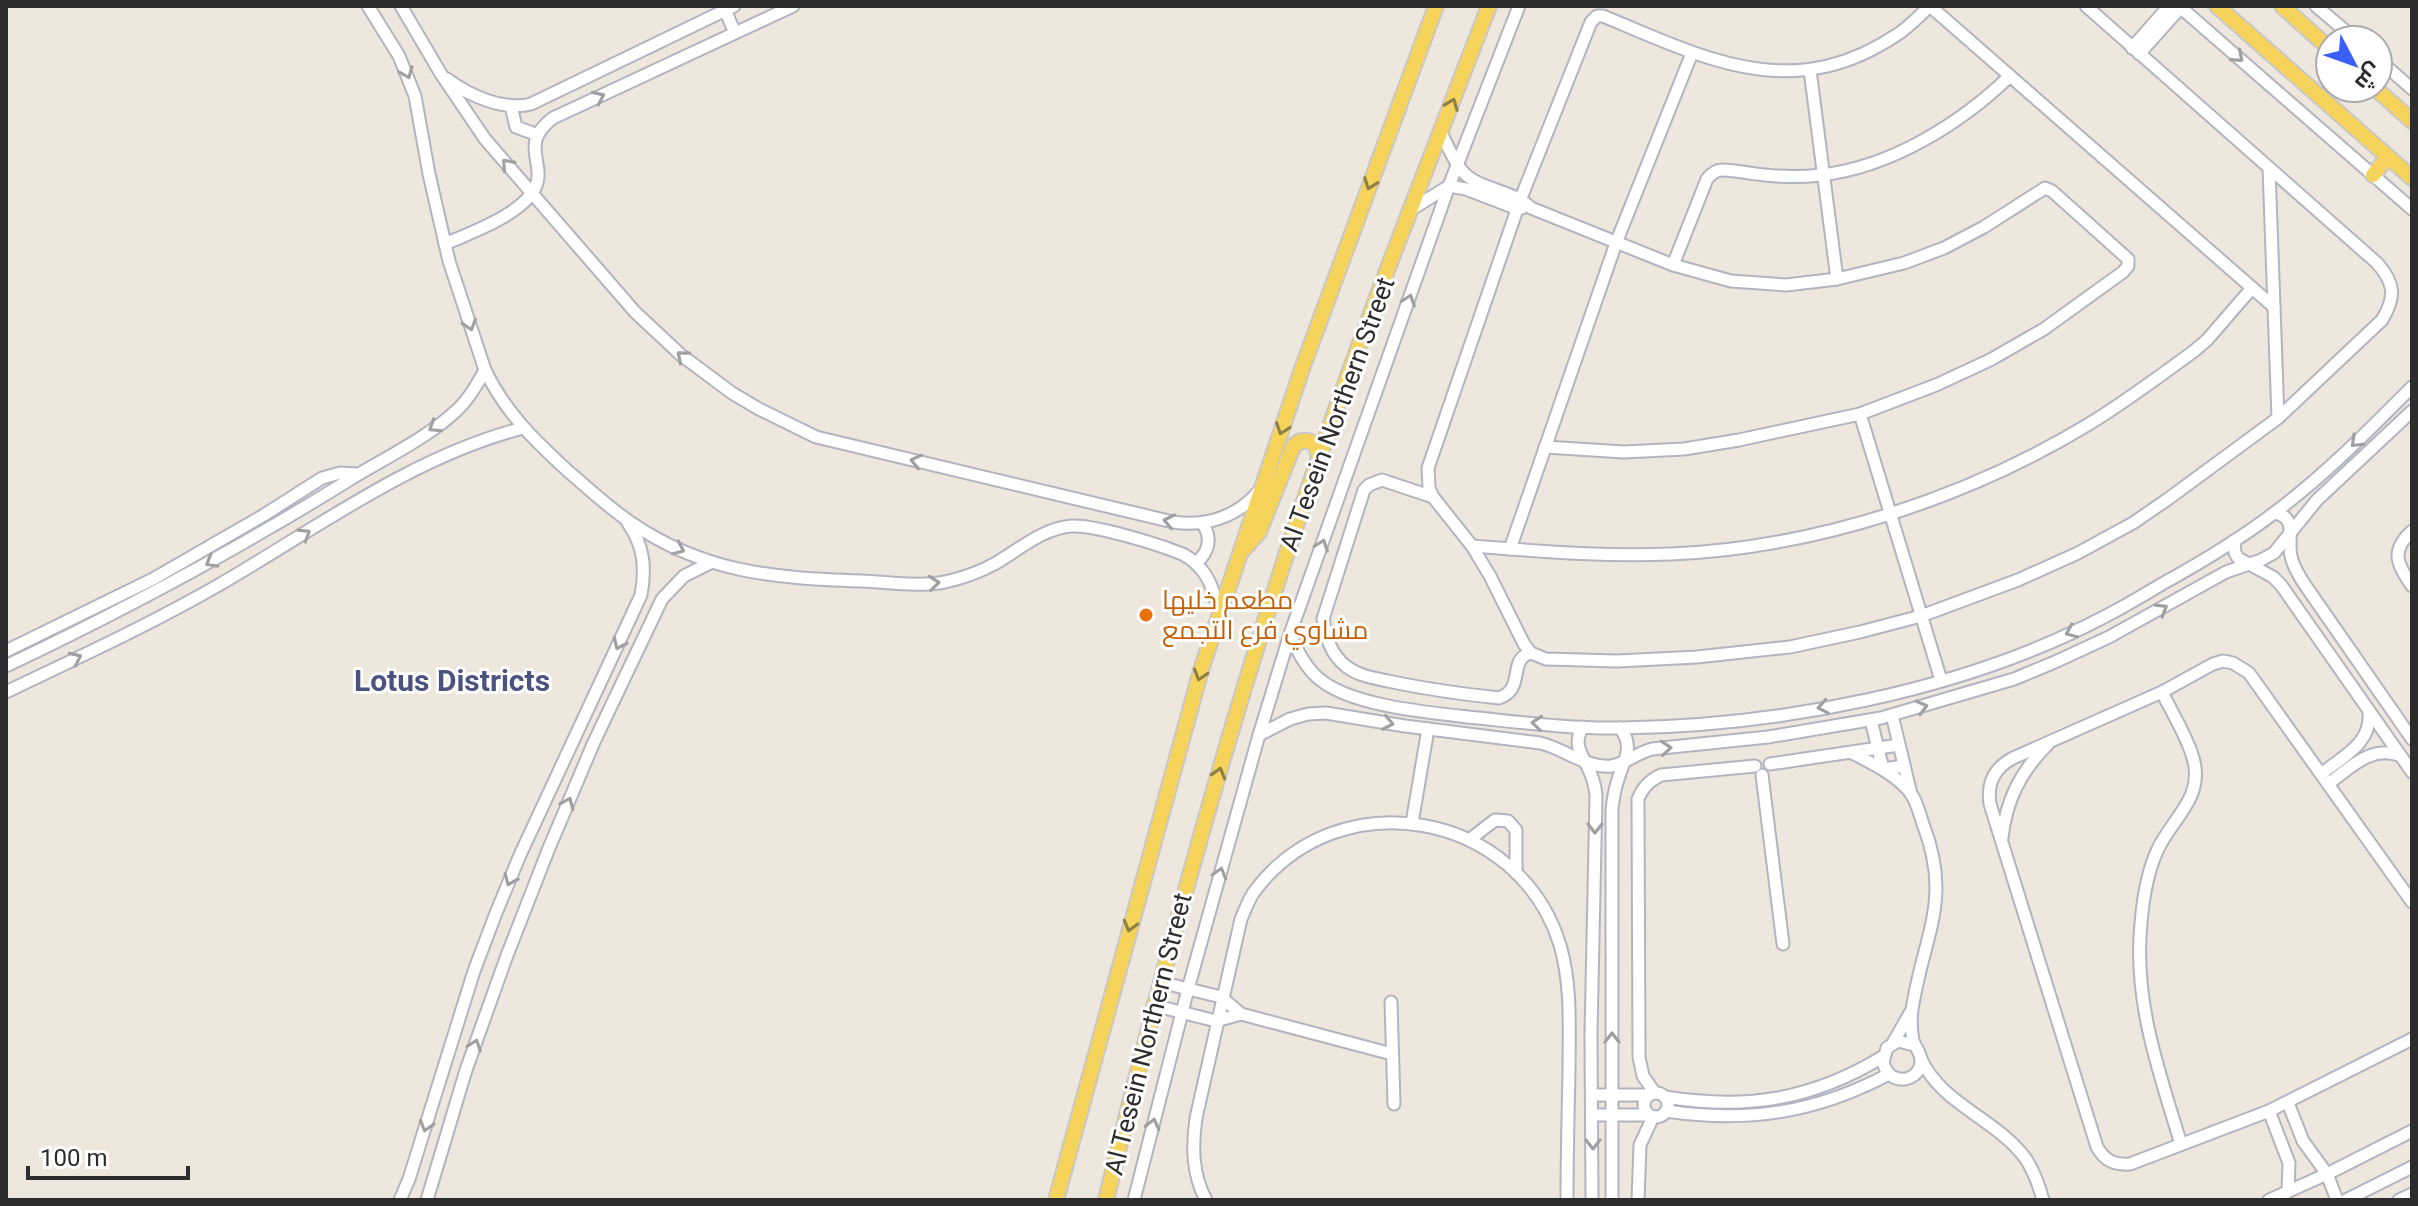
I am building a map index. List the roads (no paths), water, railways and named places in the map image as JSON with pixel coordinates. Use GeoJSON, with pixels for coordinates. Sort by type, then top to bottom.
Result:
{"type":"FeatureCollection","features":[{"type":"Feature","properties":{"kind":"main road","name":"Al Tesein Northern Street"},"geometry":{"type":"LineString","coordinates":[[1056,1200],[1201,670],[1302,369],[1436,6]]}},
{"type":"Feature","properties":{"kind":"main road","name":"Al Tesein Northern Street"},"geometry":{"type":"LineString","coordinates":[[1106,1200],[1153,1005],[1245,686],[1345,382],[1489,6]]}},
{"type":"Feature","properties":{"kind":"main road"},"geometry":{"type":"LineString","coordinates":[[2217,6],[2412,178]]}},
{"type":"Feature","properties":{"kind":"main road"},"geometry":{"type":"LineString","coordinates":[[2282,6],[2314,35]]}},
{"type":"Feature","properties":{"kind":"main road"},"geometry":{"type":"LineString","coordinates":[[2393,104],[2412,121]]}},
{"type":"Feature","properties":{"kind":"main road"},"geometry":{"type":"LineString","coordinates":[[2373,175],[2388,157]]}},
{"type":"Feature","properties":{"kind":"main road"},"geometry":{"type":"LineString","coordinates":[[1241,551],[1259,532],[1293,447],[1299,441],[1308,441],[1318,449],[1319,458]]}},
{"type":"Feature","properties":{"kind":"street"},"geometry":{"type":"LineString","coordinates":[[368,6],[399,56],[415,96],[445,244],[485,370],[502,401],[523,428],[598,498],[626,519],[671,546],[712,562],[770,576],[925,584],[972,574],[1046,532],[1075,526],[1096,528],[1177,552],[1196,563],[1209,579],[1220,614]]}},
{"type":"Feature","properties":{"kind":"street"},"geometry":{"type":"LineString","coordinates":[[401,6],[441,74],[485,139],[635,312],[693,365],[732,393],[787,424],[816,437],[1191,525],[1203,524],[1236,511],[1262,487]]}},
{"type":"Feature","properties":{"kind":"street"},"geometry":{"type":"LineString","coordinates":[[445,244],[499,220],[531,193],[537,180],[535,153],[538,135],[553,118],[793,6]]}},
{"type":"Feature","properties":{"kind":"street"},"geometry":{"type":"LineString","coordinates":[[1134,1200],[1181,1013],[1290,634],[1449,186],[1519,6]]}},
{"type":"Feature","properties":{"kind":"street"},"geometry":{"type":"LineString","coordinates":[[2086,6],[2377,263],[2388,275],[2392,290],[2390,306],[2382,320],[2278,418],[2168,499],[2133,523],[2078,553],[2018,580],[1921,616],[1790,647],[1697,657],[1617,661],[1546,659],[1531,653],[1524,644],[1472,546],[1433,497],[1429,488],[1428,468],[1520,204],[1595,17],[1603,16],[1692,53],[1748,69],[1781,72],[1841,63],[1870,51],[1901,33],[1930,6],[2274,307]]}},
{"type":"Feature","properties":{"kind":"street"},"geometry":{"type":"LineString","coordinates":[[2136,51],[2176,6],[2412,209]]}},
{"type":"Feature","properties":{"kind":"street"},"geometry":{"type":"LineString","coordinates":[[2316,6],[2337,24]]}},
{"type":"Feature","properties":{"kind":"street"},"geometry":{"type":"LineString","coordinates":[[441,74],[471,94],[511,106],[524,106],[729,8],[735,33]]}},
{"type":"Feature","properties":{"kind":"street"},"geometry":{"type":"LineString","coordinates":[[1510,549],[1616,243],[1692,53]]}},
{"type":"Feature","properties":{"kind":"street"},"geometry":{"type":"LineString","coordinates":[[1810,70],[1837,279]]}},
{"type":"Feature","properties":{"kind":"street"},"geometry":{"type":"LineString","coordinates":[[2394,73],[2412,89]]}},
{"type":"Feature","properties":{"kind":"street"},"geometry":{"type":"LineString","coordinates":[[1673,265],[1707,179],[1713,172],[1722,170],[1770,176],[1823,175],[1866,164],[1916,144],[1951,125],[1984,101],[2010,76]]}},
{"type":"Feature","properties":{"kind":"street"},"geometry":{"type":"LineString","coordinates":[[511,106],[516,127],[538,135]]}},
{"type":"Feature","properties":{"kind":"street"},"geometry":{"type":"LineString","coordinates":[[1441,133],[1458,164],[1473,179],[1520,204]]}},
{"type":"Feature","properties":{"kind":"street"},"geometry":{"type":"LineString","coordinates":[[2269,168],[2278,418]]}},
{"type":"Feature","properties":{"kind":"street"},"geometry":{"type":"LineString","coordinates":[[1412,209],[1449,186],[1466,189],[1531,208],[1673,265],[1731,281],[1786,285],[1837,279],[1904,263],[1944,248],[1984,227],[2045,188],[2126,256],[2129,263],[2123,272],[2056,321],[1990,360],[1860,414],[1684,449],[1624,452],[1545,447]]}},
{"type":"Feature","properties":{"kind":"street"},"geometry":{"type":"LineString","coordinates":[[1472,546],[1590,555],[1702,552],[1821,533],[1890,514],[1963,488],[2091,423],[2194,351],[2252,288]]}},
{"type":"Feature","properties":{"kind":"street"},"geometry":{"type":"LineString","coordinates":[[6,666],[189,574],[283,521],[446,419],[464,402],[485,370]]}},
{"type":"Feature","properties":{"kind":"street"},"geometry":{"type":"LineString","coordinates":[[1290,634],[1305,664],[1317,677],[1348,695],[1431,713],[1620,728],[1767,717],[1883,697],[2007,659],[2100,619],[2234,541],[2275,513],[2331,466],[2412,387]]}},
{"type":"Feature","properties":{"kind":"street"},"geometry":{"type":"LineString","coordinates":[[1259,735],[1290,719],[1308,714],[1344,714],[1428,729],[1540,743],[1604,766],[1626,761],[1652,749],[1768,737],[1892,715],[2014,679],[2055,662],[2109,637],[2212,579],[2274,553],[2317,500],[2412,411]]}},
{"type":"Feature","properties":{"kind":"street"},"geometry":{"type":"LineString","coordinates":[[1860,414],[1941,680]]}},
{"type":"Feature","properties":{"kind":"street"},"geometry":{"type":"LineString","coordinates":[[6,692],[155,620],[438,457],[523,428]]}},
{"type":"Feature","properties":{"kind":"street"},"geometry":{"type":"LineString","coordinates":[[6,651],[153,579],[322,478],[340,473],[358,474]]}},
{"type":"Feature","properties":{"kind":"street"},"geometry":{"type":"LineString","coordinates":[[1433,497],[1382,480],[1364,490],[1323,619],[1325,637],[1334,654],[1347,667],[1363,675],[1431,691],[1499,698],[1513,688],[1519,660],[1531,653]]}},
{"type":"Feature","properties":{"kind":"street"},"geometry":{"type":"LineString","coordinates":[[2275,513],[2289,520],[2291,557],[2305,585],[2412,739]]}},
{"type":"Feature","properties":{"kind":"street"},"geometry":{"type":"LineString","coordinates":[[400,1200],[474,971],[496,913],[641,595],[644,579],[641,547],[626,519]]}},
{"type":"Feature","properties":{"kind":"street"},"geometry":{"type":"LineString","coordinates":[[1196,563],[1208,545],[1207,530],[1203,524]]}},
{"type":"Feature","properties":{"kind":"street"},"geometry":{"type":"LineString","coordinates":[[2412,531],[2398,547],[2398,561],[2412,586]]}},
{"type":"Feature","properties":{"kind":"street"},"geometry":{"type":"LineString","coordinates":[[2234,541],[2235,553],[2242,562],[2273,577],[2281,585],[2412,772]]}},
{"type":"Feature","properties":{"kind":"street"},"geometry":{"type":"LineString","coordinates":[[427,1200],[466,1070],[506,958],[594,742],[662,599],[684,576],[712,562]]}},
{"type":"Feature","properties":{"kind":"street"},"geometry":{"type":"LineString","coordinates":[[2412,902],[2249,673],[2242,667],[2223,661],[2162,692],[2003,763],[1990,782],[1990,804],[2092,1132],[2102,1156],[2110,1162],[2130,1164],[2269,1111],[2412,1039]]}},
{"type":"Feature","properties":{"kind":"street"},"geometry":{"type":"LineString","coordinates":[[2162,692],[2193,757],[2196,783],[2193,796],[2156,853],[2148,876],[2141,925],[2140,972],[2150,1043],[2181,1144]]}},
{"type":"Feature","properties":{"kind":"street"},"geometry":{"type":"LineString","coordinates":[[1344,714],[1348,695]]}},
{"type":"Feature","properties":{"kind":"street"},"geometry":{"type":"LineString","coordinates":[[2321,774],[2363,740],[2369,724],[2368,708]]}},
{"type":"Feature","properties":{"kind":"street"},"geometry":{"type":"LineString","coordinates":[[1592,1095],[1656,1095],[1732,1104],[1778,1100],[1822,1088],[1884,1056],[1912,1009],[1932,926],[1937,887],[1933,848],[1911,795],[1892,715]]}},
{"type":"Feature","properties":{"kind":"street"},"geometry":{"type":"LineString","coordinates":[[1871,720],[1883,769]]}},
{"type":"Feature","properties":{"kind":"street"},"geometry":{"type":"LineString","coordinates":[[1583,727],[1578,747],[1596,795],[1591,1034],[1592,1200]]}},
{"type":"Feature","properties":{"kind":"street"},"geometry":{"type":"LineString","coordinates":[[1612,1200],[1612,809],[1616,784],[1629,748],[1620,728]]}},
{"type":"Feature","properties":{"kind":"street"},"geometry":{"type":"LineString","coordinates":[[1412,823],[1428,729]]}},
{"type":"Feature","properties":{"kind":"street"},"geometry":{"type":"LineString","coordinates":[[2002,842],[2007,809],[2016,786],[2029,765],[2051,741]]}},
{"type":"Feature","properties":{"kind":"street"},"geometry":{"type":"LineString","coordinates":[[1783,944],[1758,770],[1761,759],[1770,764],[1899,745]]}},
{"type":"Feature","properties":{"kind":"street"},"geometry":{"type":"LineString","coordinates":[[2328,784],[2373,754],[2387,752],[2401,756]]}},
{"type":"Feature","properties":{"kind":"street"},"geometry":{"type":"LineString","coordinates":[[1852,753],[1883,769],[1911,795]]}},
{"type":"Feature","properties":{"kind":"street"},"geometry":{"type":"LineString","coordinates":[[1883,769],[1904,766]]}},
{"type":"Feature","properties":{"kind":"street"},"geometry":{"type":"LineString","coordinates":[[1593,1115],[1661,1116],[1668,1103],[1656,1095],[1643,1076],[1639,1057],[1638,799],[1651,780],[1661,775],[1758,770]]}},
{"type":"Feature","properties":{"kind":"street"},"geometry":{"type":"LineString","coordinates":[[1469,840],[1495,820],[1508,821],[1516,830],[1516,873]]}},
{"type":"Feature","properties":{"kind":"street"},"geometry":{"type":"LineString","coordinates":[[1206,1200],[1195,1170],[1193,1144],[1196,1118],[1241,919],[1253,894],[1272,871],[1296,851],[1322,836],[1351,826],[1381,822],[1434,827],[1469,840],[1494,854],[1516,873],[1538,899],[1551,921],[1560,945],[1569,992],[1567,1200]]}},
{"type":"Feature","properties":{"kind":"street"},"geometry":{"type":"LineString","coordinates":[[1160,982],[1221,997],[1241,1014],[1392,1054]]}},
{"type":"Feature","properties":{"kind":"street"},"geometry":{"type":"LineString","coordinates":[[1391,1002],[1394,1104]]}},
{"type":"Feature","properties":{"kind":"street"},"geometry":{"type":"LineString","coordinates":[[1153,1005],[1216,1021],[1241,1014]]}},
{"type":"Feature","properties":{"kind":"street"},"geometry":{"type":"LineString","coordinates":[[1912,1009],[1914,1045],[1939,1087]]}},
{"type":"Feature","properties":{"kind":"street"},"geometry":{"type":"LineString","coordinates":[[1569,1034],[1591,1034]]}},
{"type":"Feature","properties":{"kind":"street"},"geometry":{"type":"LineString","coordinates":[[1893,1043],[1904,1041],[1914,1045]]}},
{"type":"Feature","properties":{"kind":"street"},"geometry":{"type":"LineString","coordinates":[[1884,1056],[1883,1062],[1889,1074],[1900,1079],[1911,1077],[1939,1087],[2015,1147],[2032,1170],[2043,1200]]}},
{"type":"Feature","properties":{"kind":"street"},"geometry":{"type":"LineString","coordinates":[[1911,1077],[1919,1069],[1921,1059]]}},
{"type":"Feature","properties":{"kind":"street"},"geometry":{"type":"LineString","coordinates":[[1569,1061],[1591,1060]]}},
{"type":"Feature","properties":{"kind":"street"},"geometry":{"type":"LineString","coordinates":[[1666,1111],[1723,1117],[1789,1111],[1842,1096],[1889,1074]]}},
{"type":"Feature","properties":{"kind":"street"},"geometry":{"type":"LineString","coordinates":[[1651,1116],[1643,1105],[1656,1095]]}},
{"type":"Feature","properties":{"kind":"street"},"geometry":{"type":"LineString","coordinates":[[2288,1103],[2308,1152],[2327,1174],[2337,1200]]}},
{"type":"Feature","properties":{"kind":"street"},"geometry":{"type":"LineString","coordinates":[[2269,1111],[2289,1163],[2288,1192]]}},
{"type":"Feature","properties":{"kind":"street"},"geometry":{"type":"LineString","coordinates":[[1638,1200],[1640,1145],[1651,1116]]}},
{"type":"Feature","properties":{"kind":"street"},"geometry":{"type":"LineString","coordinates":[[2276,1127],[2294,1120]]}},
{"type":"Feature","properties":{"kind":"street"},"geometry":{"type":"LineString","coordinates":[[2269,1200],[2412,1131]]}},
{"type":"Feature","properties":{"kind":"street"},"geometry":{"type":"LineString","coordinates":[[2346,1200],[2412,1167]]}},
{"type":"Feature","properties":{"kind":"street"},"geometry":{"type":"LineString","coordinates":[[2399,1200],[2412,1194]]}},
{"type":"Feature","properties":{"kind":"place","name":"مطعم خليها مشاوي فرع التجمع"},"geometry":{"type":"Point","coordinates":[1146,615]}},
{"type":"Feature","properties":{"kind":"district","name":"Lotus Districts"},"geometry":{"type":"Point","coordinates":[452,681]}}]}
